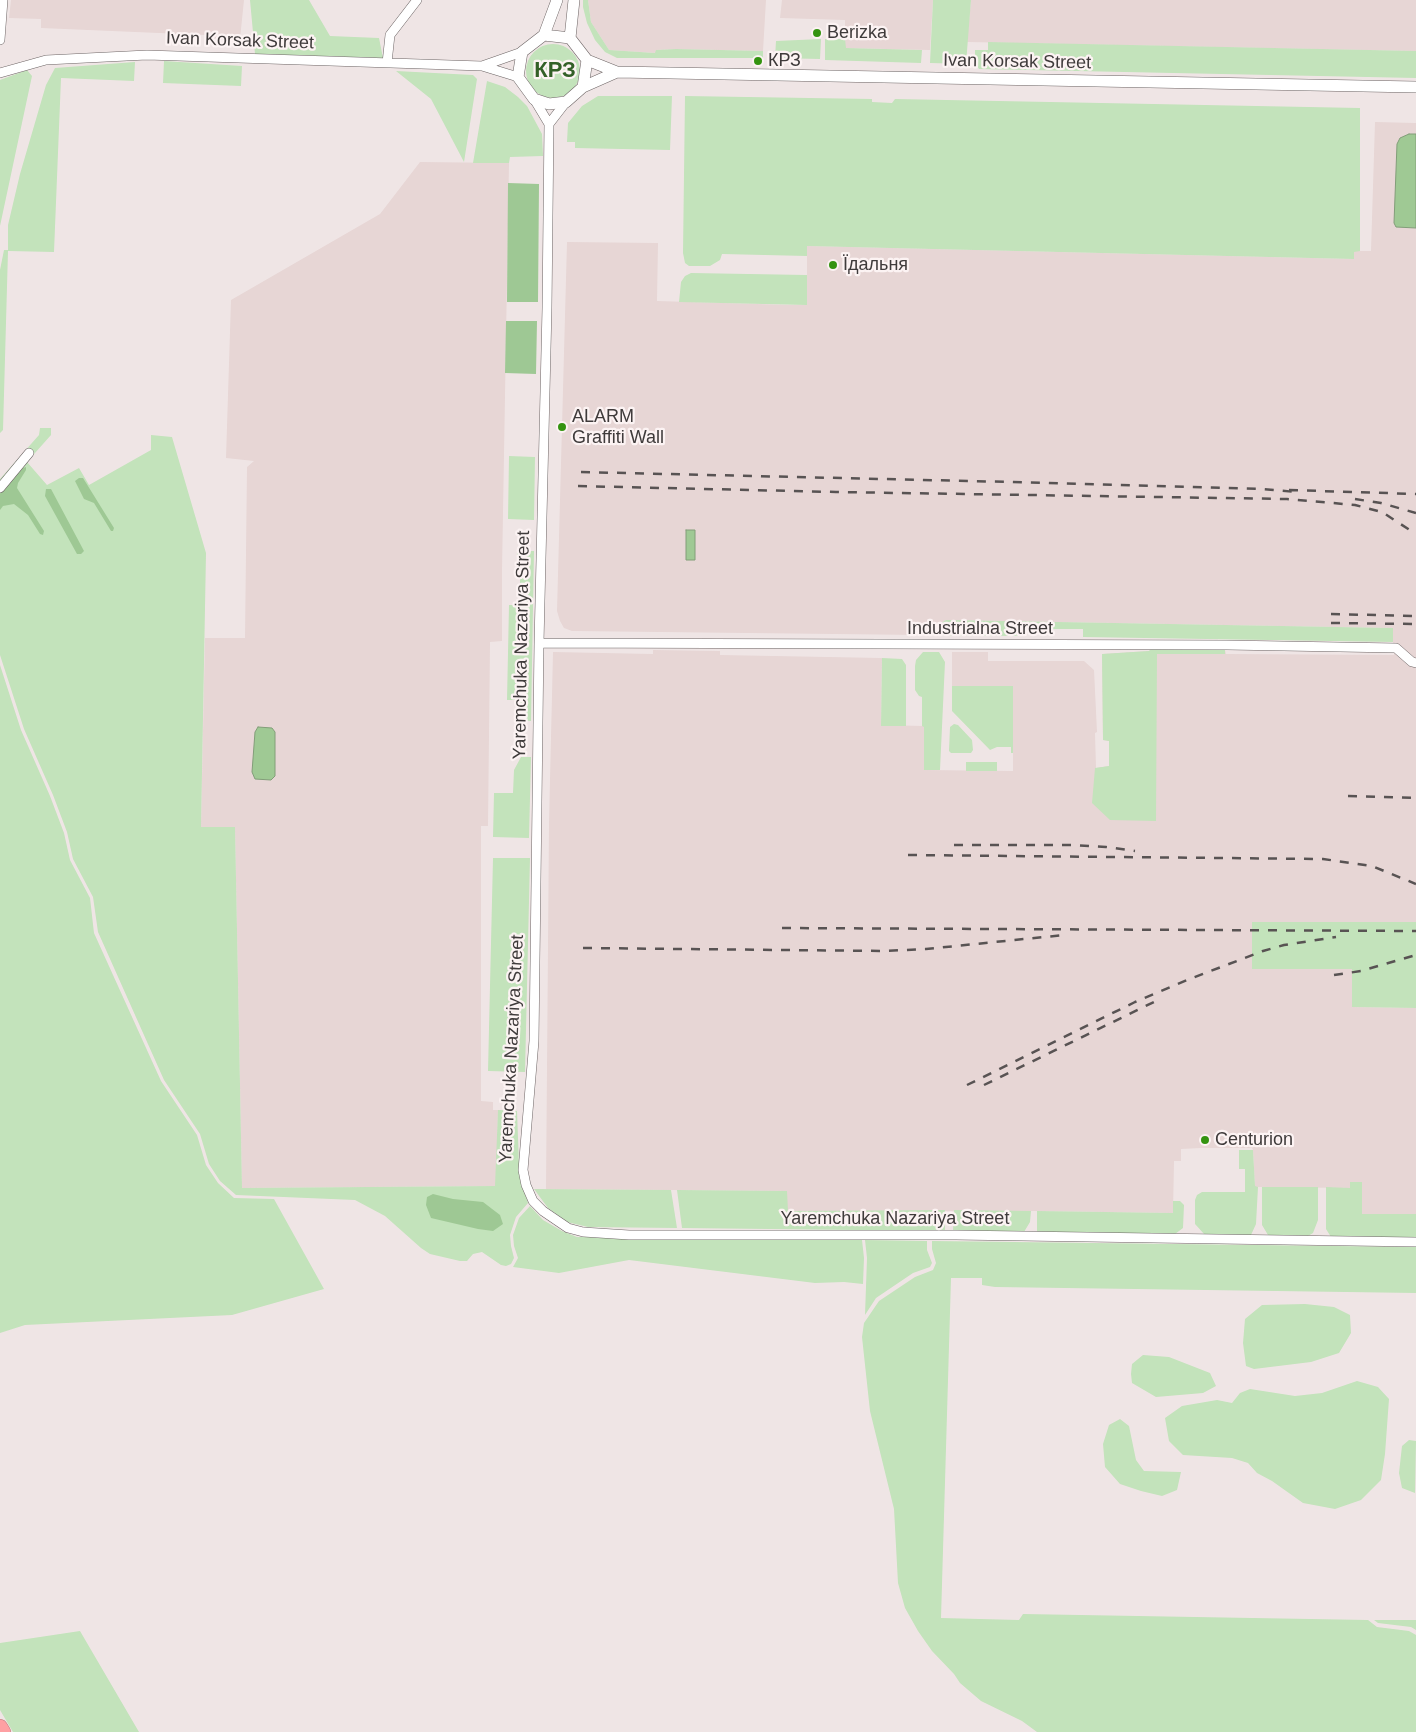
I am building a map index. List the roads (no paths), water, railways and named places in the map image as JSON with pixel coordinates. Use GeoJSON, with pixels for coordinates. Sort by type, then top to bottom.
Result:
{"type":"FeatureCollection","features":[{"type":"Feature","properties":{"kind":"highway"},"geometry":{"type":"LineString","coordinates":[[0,1727],[3,1732]]}},
{"type":"Feature","properties":{"kind":"street"},"geometry":{"type":"LineString","coordinates":[[0,40],[3,0]]}},
{"type":"Feature","properties":{"kind":"street"},"geometry":{"type":"LineString","coordinates":[[387,64],[390,34],[417,0]]}},
{"type":"Feature","properties":{"kind":"street"},"geometry":{"type":"LineString","coordinates":[[557,0],[544,35],[522,52],[518,77],[549,124],[566,102],[583,87],[617,72]]}},
{"type":"Feature","properties":{"kind":"street"},"geometry":{"type":"LineString","coordinates":[[574,0],[570,38],[587,60],[617,72]]}},
{"type":"Feature","properties":{"kind":"street"},"geometry":{"type":"LineString","coordinates":[[544,35],[570,38]]}},
{"type":"Feature","properties":{"kind":"street","name":"Ivan Korsak Street"},"geometry":{"type":"LineString","coordinates":[[482,66],[522,52]]}},
{"type":"Feature","properties":{"kind":"street","name":"Ivan Korsak Street"},"geometry":{"type":"LineString","coordinates":[[0,73],[46,60],[126,55],[482,66],[518,77]]}},
{"type":"Feature","properties":{"kind":"street"},"geometry":{"type":"LineString","coordinates":[[583,87],[587,60]]}},
{"type":"Feature","properties":{"kind":"street","name":"Ivan Korsak Street"},"geometry":{"type":"LineString","coordinates":[[617,72],[1416,87]]}},
{"type":"Feature","properties":{"kind":"street"},"geometry":{"type":"LineString","coordinates":[[534,99],[549,104],[566,102]]}},
{"type":"Feature","properties":{"kind":"street","name":"Yaremchuka Nazariya Street"},"geometry":{"type":"LineString","coordinates":[[549,124],[547,308],[539,643],[534,1041],[524,1170],[526,1185],[533,1201],[543,1211],[568,1228],[583,1232],[629,1235],[936,1235],[1416,1242]]}},
{"type":"Feature","properties":{"kind":"street"},"geometry":{"type":"LineString","coordinates":[[0,488],[29,454]]}},
{"type":"Feature","properties":{"kind":"street","name":"Industrialna Street"},"geometry":{"type":"LineString","coordinates":[[539,643],[1228,645],[1396,648],[1412,662],[1416,662]]}},
{"type":"Feature","properties":{"kind":"railway"},"geometry":{"type":"LineString","coordinates":[[581,472],[1012,482],[1261,489],[1296,492]]}},
{"type":"Feature","properties":{"kind":"railway"},"geometry":{"type":"LineString","coordinates":[[578,486],[1287,499],[1355,505],[1382,512],[1416,534]]}},
{"type":"Feature","properties":{"kind":"railway"},"geometry":{"type":"LineString","coordinates":[[1289,490],[1416,494]]}},
{"type":"Feature","properties":{"kind":"railway"},"geometry":{"type":"LineString","coordinates":[[1355,499],[1381,503],[1416,513]]}},
{"type":"Feature","properties":{"kind":"railway"},"geometry":{"type":"LineString","coordinates":[[1331,614],[1416,616]]}},
{"type":"Feature","properties":{"kind":"railway"},"geometry":{"type":"LineString","coordinates":[[1331,623],[1416,624]]}},
{"type":"Feature","properties":{"kind":"railway"},"geometry":{"type":"LineString","coordinates":[[1348,796],[1416,798]]}},
{"type":"Feature","properties":{"kind":"railway"},"geometry":{"type":"LineString","coordinates":[[954,845],[1073,845],[1135,851]]}},
{"type":"Feature","properties":{"kind":"railway"},"geometry":{"type":"LineString","coordinates":[[908,855],[1323,859],[1372,866],[1416,884]]}},
{"type":"Feature","properties":{"kind":"railway"},"geometry":{"type":"LineString","coordinates":[[782,928],[1416,931]]}},
{"type":"Feature","properties":{"kind":"railway"},"geometry":{"type":"LineString","coordinates":[[583,948],[885,951],[926,949],[1064,935]]}},
{"type":"Feature","properties":{"kind":"railway"},"geometry":{"type":"LineString","coordinates":[[967,1085],[1135,1002],[1187,980],[1263,951],[1284,945],[1336,937]]}},
{"type":"Feature","properties":{"kind":"railway"},"geometry":{"type":"LineString","coordinates":[[1334,975],[1361,971],[1416,955]]}},
{"type":"Feature","properties":{"kind":"railway"},"geometry":{"type":"LineString","coordinates":[[984,1085],[1160,999]]}},
{"type":"Feature","properties":{"kind":"place","name":"Berizka"},"geometry":{"type":"Point","coordinates":[817,33]}},
{"type":"Feature","properties":{"kind":"place","name":"КРЗ"},"geometry":{"type":"Point","coordinates":[758,61]}},
{"type":"Feature","properties":{"kind":"place","name":"Їдальня"},"geometry":{"type":"Point","coordinates":[833,265]}},
{"type":"Feature","properties":{"kind":"place","name":"ALARM Graffiti Wall"},"geometry":{"type":"Point","coordinates":[562,427]}},
{"type":"Feature","properties":{"kind":"place","name":"Centurion"},"geometry":{"type":"Point","coordinates":[1205,1140]}},
{"type":"Feature","properties":{"kind":"district","name":"КРЗ"},"geometry":{"type":"Point","coordinates":[555,71]}}]}
